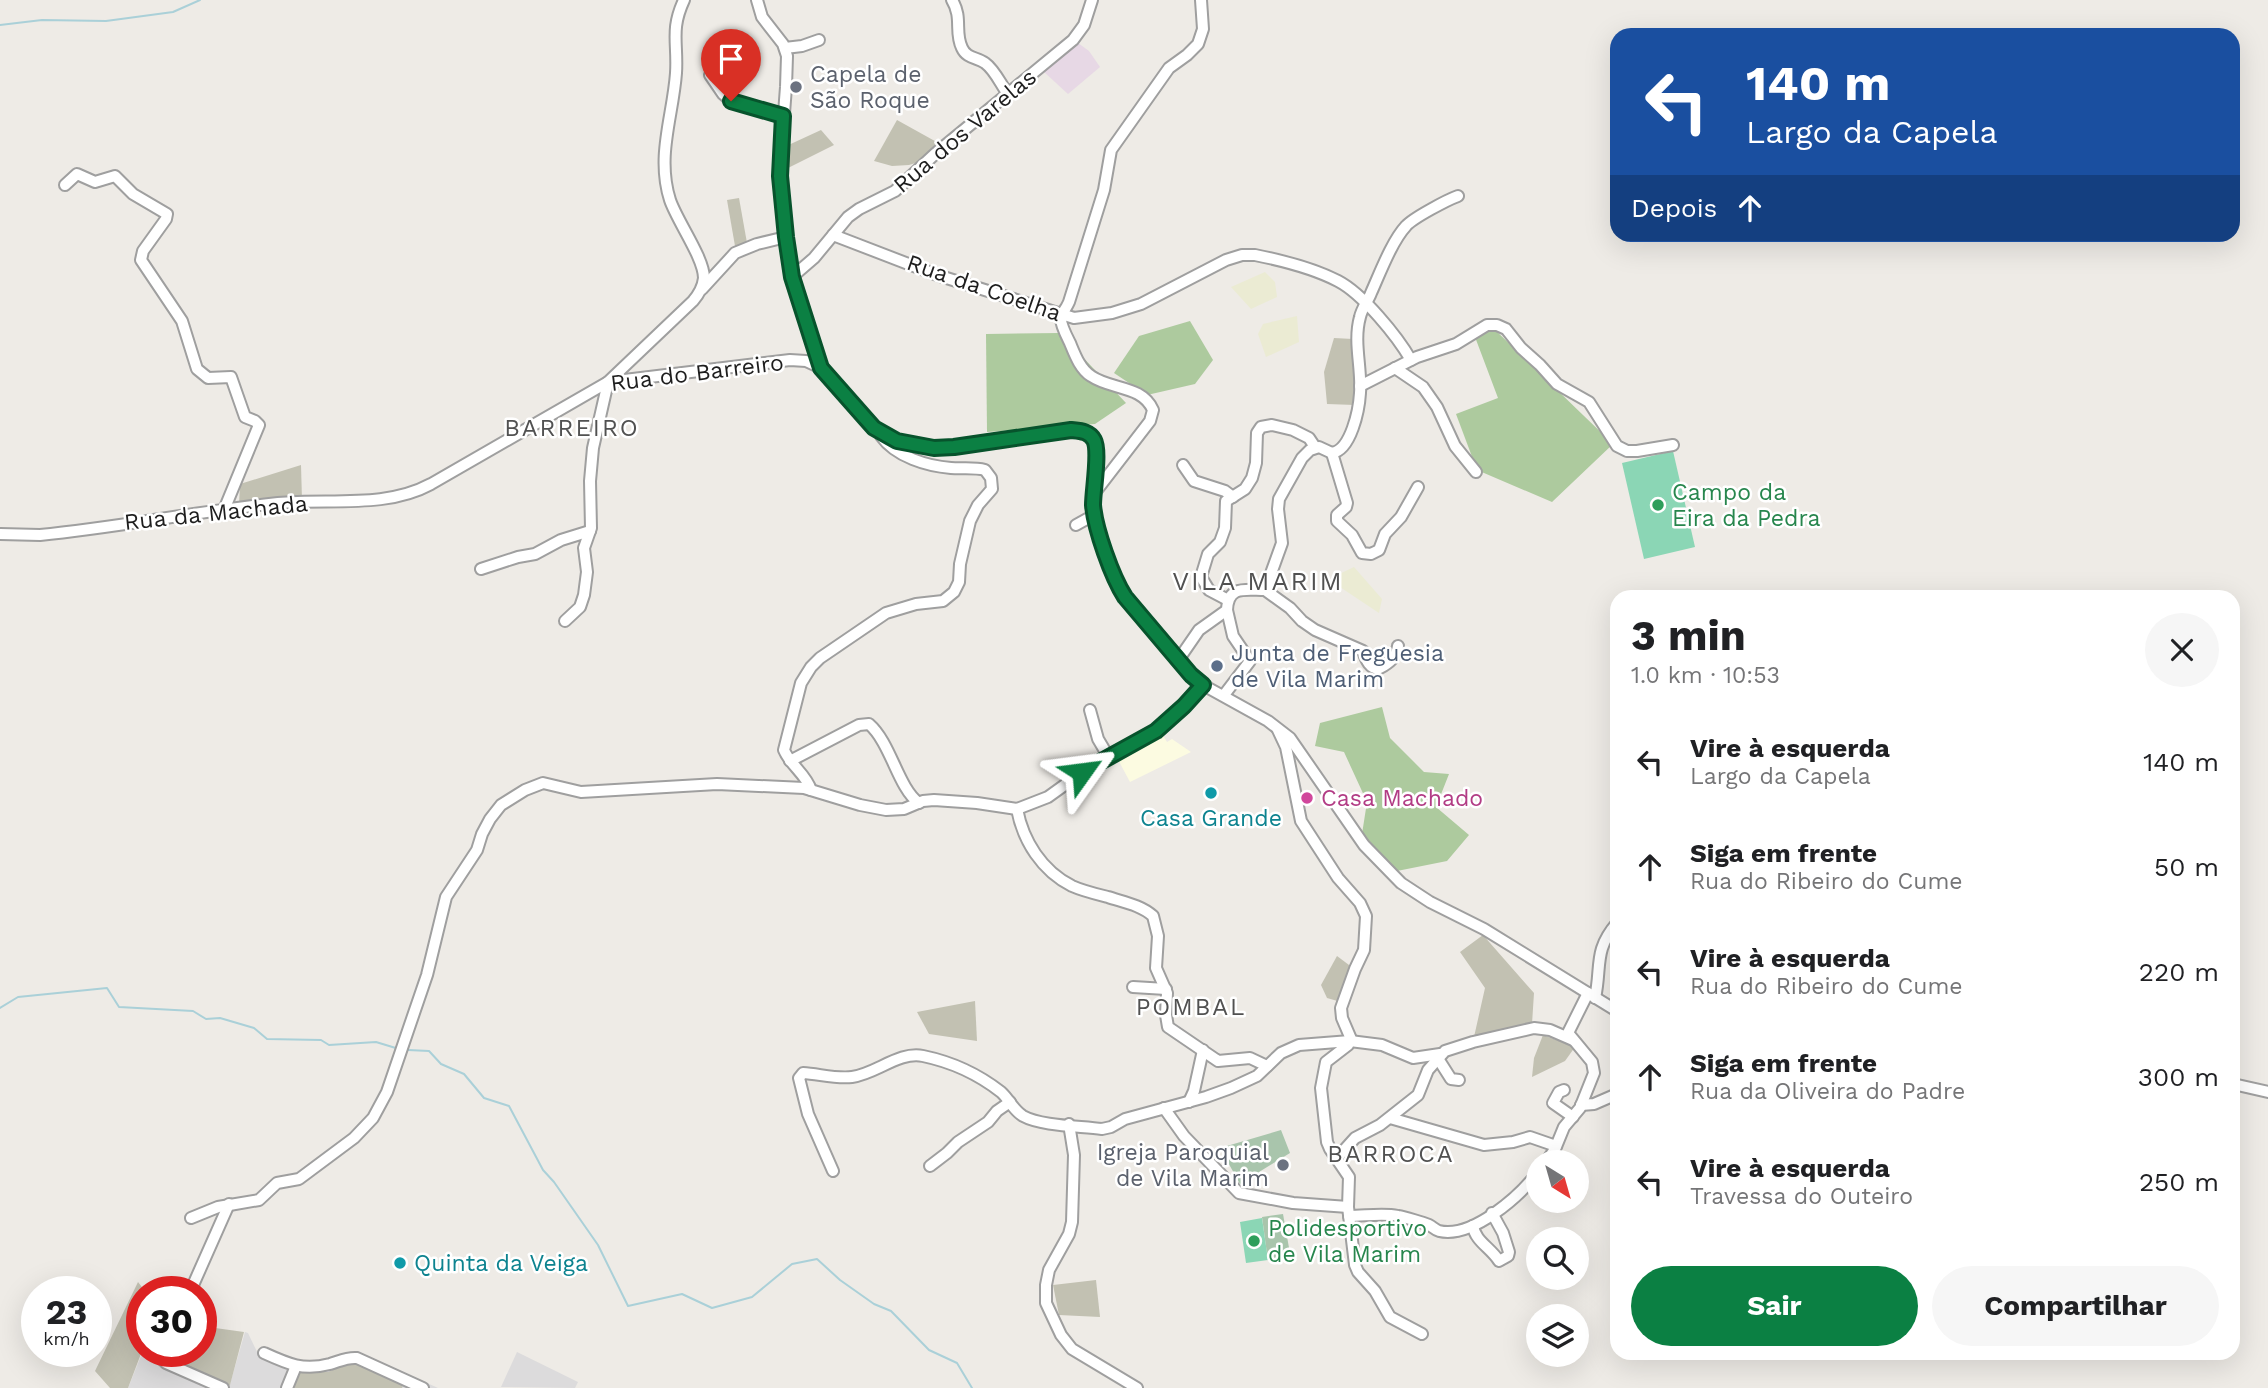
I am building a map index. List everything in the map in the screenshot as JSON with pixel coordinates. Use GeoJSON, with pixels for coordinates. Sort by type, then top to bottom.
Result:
{"type":"FeatureCollection","features":[{"type":"Feature","properties":{"kind":"street"},"geometry":{"type":"LineString","coordinates":[[758,0],[764,21],[785,48],[787,75],[780,166],[786,237],[792,277],[821,368],[894,449],[941,467],[985,470],[991,478],[992,489],[978,505],[970,521],[960,564],[959,582],[952,595],[943,601],[916,604],[886,613],[823,655],[811,667],[799,689],[784,745],[785,753],[809,783],[811,790]]}},
{"type":"Feature","properties":{"kind":"street"},"geometry":{"type":"LineString","coordinates":[[952,0],[959,14],[963,50],[967,56],[985,63],[1008,94]]}},
{"type":"Feature","properties":{"kind":"street","name":"Rua dos Varelas"},"geometry":{"type":"LineString","coordinates":[[792,277],[819,253],[854,213],[895,191],[936,153],[1077,35],[1087,20],[1092,0]]}},
{"type":"Feature","properties":{"kind":"street"},"geometry":{"type":"LineString","coordinates":[[1093,495],[1152,419],[1153,410],[1139,394],[1094,378],[1085,371],[1073,350],[1061,315],[1069,302],[1102,196],[1111,150],[1169,68],[1198,44],[1203,29],[1202,0]]}},
{"type":"Feature","properties":{"kind":"street"},"geometry":{"type":"LineString","coordinates":[[683,2],[675,27],[676,74],[664,163],[671,203],[702,269],[700,291]]}},
{"type":"Feature","properties":{"kind":"street"},"geometry":{"type":"LineString","coordinates":[[785,48],[819,40]]}},
{"type":"Feature","properties":{"kind":"street"},"geometry":{"type":"LineString","coordinates":[[710,75],[731,101],[783,116]]}},
{"type":"Feature","properties":{"kind":"street"},"geometry":{"type":"LineString","coordinates":[[65,185],[77,174],[95,181],[115,176],[130,192],[167,214],[142,254],[142,262],[182,321],[198,371],[208,378],[231,377],[245,417],[259,425],[224,510]]}},
{"type":"Feature","properties":{"kind":"street"},"geometry":{"type":"LineString","coordinates":[[1332,453],[1340,449],[1352,431],[1360,386],[1357,362],[1359,324],[1365,305],[1397,238],[1407,224],[1458,196]]}},
{"type":"Feature","properties":{"kind":"street","name":"Rua da Coelha"},"geometry":{"type":"LineString","coordinates":[[833,235],[937,275],[1074,318],[1091,317],[1141,304],[1235,256],[1248,254],[1272,259],[1343,284],[1392,331],[1411,360]]}},
{"type":"Feature","properties":{"kind":"street"},"geometry":{"type":"LineString","coordinates":[[565,621],[578,610],[583,600],[587,572],[584,548],[590,531],[593,451],[608,382],[687,307],[735,253],[786,237]]}},
{"type":"Feature","properties":{"kind":"street"},"geometry":{"type":"LineString","coordinates":[[1360,386],[1411,360],[1456,344],[1487,325],[1500,326],[1508,331],[1523,351],[1557,384],[1589,402],[1617,446],[1632,451],[1673,445]]}},
{"type":"Feature","properties":{"kind":"street","name":"Rua do Barreiro"},"geometry":{"type":"LineString","coordinates":[[431,484],[608,382],[790,360],[806,361],[821,368]]}},
{"type":"Feature","properties":{"kind":"street"},"geometry":{"type":"LineString","coordinates":[[1395,368],[1424,388],[1436,406],[1454,445],[1476,472]]}},
{"type":"Feature","properties":{"kind":"street"},"geometry":{"type":"LineString","coordinates":[[1228,605],[1209,590],[1200,575],[1208,554],[1221,541],[1226,526],[1226,502],[1245,489],[1253,475],[1257,433],[1261,427],[1272,425],[1293,430],[1309,438],[1315,447]]}},
{"type":"Feature","properties":{"kind":"street"},"geometry":{"type":"LineString","coordinates":[[877,429],[906,444],[934,448],[1066,431],[1082,431],[1092,437],[1096,446],[1094,515],[1120,589],[1191,675],[1203,685],[1275,725],[1293,741],[1372,855],[1401,883],[1474,923],[1610,1007]]}},
{"type":"Feature","properties":{"kind":"street"},"geometry":{"type":"LineString","coordinates":[[1265,590],[1282,543],[1279,499],[1302,458],[1315,447],[1323,447],[1332,453],[1347,503],[1346,508],[1337,516],[1337,521],[1352,535],[1363,553],[1378,552],[1385,534],[1401,517],[1418,487]]}},
{"type":"Feature","properties":{"kind":"street"},"geometry":{"type":"LineString","coordinates":[[1183,465],[1194,481],[1233,496]]}},
{"type":"Feature","properties":{"kind":"street","name":"Rua da Machada"},"geometry":{"type":"LineString","coordinates":[[0,534],[50,534],[281,503],[365,500],[412,493],[431,484]]}},
{"type":"Feature","properties":{"kind":"street"},"geometry":{"type":"LineString","coordinates":[[1076,525],[1094,515]]}},
{"type":"Feature","properties":{"kind":"street"},"geometry":{"type":"LineString","coordinates":[[481,569],[538,553],[561,540],[590,531]]}},
{"type":"Feature","properties":{"kind":"street"},"geometry":{"type":"LineString","coordinates":[[1224,695],[1250,662],[1233,636],[1228,605],[1232,594],[1238,591],[1265,590],[1315,630],[1363,651],[1368,664],[1373,668],[1380,668],[1393,658],[1398,646]]}},
{"type":"Feature","properties":{"kind":"street"},"geometry":{"type":"LineString","coordinates":[[1179,659],[1199,630],[1228,605]]}},
{"type":"Feature","properties":{"kind":"street"},"geometry":{"type":"LineString","coordinates":[[191,1218],[229,1204],[258,1200],[277,1184],[299,1180],[354,1138],[373,1118],[381,1106],[429,968],[446,897],[477,850],[481,834],[490,818],[501,805],[515,795],[542,783],[567,791],[581,792],[709,784],[811,790],[875,809],[896,810],[934,800],[1017,809],[1054,793],[1108,756],[1156,731],[1203,685]]}},
{"type":"Feature","properties":{"kind":"street"},"geometry":{"type":"LineString","coordinates":[[1090,710],[1098,739],[1108,756]]}},
{"type":"Feature","properties":{"kind":"street"},"geometry":{"type":"LineString","coordinates":[[790,761],[859,725],[869,724],[896,765],[910,794],[919,803]]}},
{"type":"Feature","properties":{"kind":"street"},"geometry":{"type":"LineString","coordinates":[[1275,725],[1286,747],[1301,821],[1338,878],[1360,903],[1366,916],[1364,950],[1341,1008],[1342,1018],[1351,1036],[1350,1041],[1326,1062],[1322,1082],[1327,1142],[1349,1177],[1349,1211],[1358,1272],[1373,1288],[1392,1319],[1422,1334]]}},
{"type":"Feature","properties":{"kind":"street"},"geometry":{"type":"LineString","coordinates":[[1017,809],[1022,831],[1028,842],[1057,876],[1075,887],[1139,907],[1153,916],[1158,936],[1156,971],[1168,996],[1168,1027],[1220,1061],[1250,1058],[1267,1066]]}},
{"type":"Feature","properties":{"kind":"street"},"geometry":{"type":"LineString","coordinates":[[1554,1150],[1563,1129],[1581,1105],[1593,1078],[1594,1066],[1591,1059],[1568,1031],[1591,996],[1600,953],[1610,932]]}},
{"type":"Feature","properties":{"kind":"street"},"geometry":{"type":"LineString","coordinates":[[1133,987],[1166,989]]}},
{"type":"Feature","properties":{"kind":"street"},"geometry":{"type":"LineString","coordinates":[[833,1171],[808,1114],[799,1080],[803,1073],[850,1077],[906,1057],[921,1055],[962,1068],[998,1090],[1021,1115],[1035,1121],[1105,1129],[1125,1119],[1189,1102],[1242,1083],[1257,1076],[1282,1053],[1296,1045],[1350,1041],[1382,1045],[1413,1058],[1439,1056],[1473,1042],[1530,1028],[1550,1030],[1573,1040]]}},
{"type":"Feature","properties":{"kind":"street"},"geometry":{"type":"LineString","coordinates":[[1189,1102],[1203,1050]]}},
{"type":"Feature","properties":{"kind":"street"},"geometry":{"type":"LineString","coordinates":[[1439,1056],[1451,1079],[1460,1080]]}},
{"type":"Feature","properties":{"kind":"street"},"geometry":{"type":"LineString","coordinates":[[1337,1158],[1355,1138],[1390,1118],[1420,1093],[1425,1075],[1439,1056]]}},
{"type":"Feature","properties":{"kind":"street"},"geometry":{"type":"LineString","coordinates":[[2240,1086],[2268,1092]]}},
{"type":"Feature","properties":{"kind":"street"},"geometry":{"type":"LineString","coordinates":[[1564,1090],[1559,1092],[1553,1102],[1573,1117]]}},
{"type":"Feature","properties":{"kind":"street"},"geometry":{"type":"LineString","coordinates":[[1581,1105],[1594,1104],[1610,1097]]}},
{"type":"Feature","properties":{"kind":"street"},"geometry":{"type":"LineString","coordinates":[[930,1166],[1010,1102]]}},
{"type":"Feature","properties":{"kind":"street"},"geometry":{"type":"LineString","coordinates":[[1164,1108],[1184,1136],[1239,1193],[1293,1203],[1398,1216],[1427,1224],[1440,1231],[1461,1230],[1473,1226],[1526,1187]]}},
{"type":"Feature","properties":{"kind":"street"},"geometry":{"type":"LineString","coordinates":[[1390,1118],[1484,1145],[1531,1137],[1556,1146]]}},
{"type":"Feature","properties":{"kind":"street"},"geometry":{"type":"LineString","coordinates":[[1069,1124],[1074,1155],[1072,1222],[1069,1234],[1048,1275],[1046,1303],[1052,1319],[1072,1349],[1137,1388]]}},
{"type":"Feature","properties":{"kind":"street"},"geometry":{"type":"LineString","coordinates":[[197,1276],[229,1204]]}},
{"type":"Feature","properties":{"kind":"street"},"geometry":{"type":"LineString","coordinates":[[1473,1226],[1476,1237],[1491,1249],[1499,1261],[1507,1257],[1509,1252],[1505,1237],[1492,1213]]}},
{"type":"Feature","properties":{"kind":"street"},"geometry":{"type":"LineString","coordinates":[[264,1353],[296,1366],[323,1365],[354,1357],[423,1388]]}},
{"type":"Feature","properties":{"kind":"street"},"geometry":{"type":"LineString","coordinates":[[286,1388],[296,1366]]}},
{"type":"Feature","properties":{"kind":"street"},"geometry":{"type":"LineString","coordinates":[[173,1367],[223,1388]]}},
{"type":"Feature","properties":{"kind":"shaded area"},"geometry":{"type":"Polygon","coordinates":[[[1078,43],[1089,51],[1100,67],[1068,94],[1043,71],[1078,43]]]}},
{"type":"Feature","properties":{"kind":"shaded area"},"geometry":{"type":"Polygon","coordinates":[[[897,120],[942,145],[925,160],[909,165],[892,166],[874,161],[897,120]]]}},
{"type":"Feature","properties":{"kind":"shaded area"},"geometry":{"type":"Polygon","coordinates":[[[821,130],[834,145],[782,171],[782,148],[821,130]]]}},
{"type":"Feature","properties":{"kind":"shaded area"},"geometry":{"type":"Polygon","coordinates":[[[739,198],[747,243],[735,246],[727,200],[739,198]]]}},
{"type":"Feature","properties":{"kind":"shaded area"},"geometry":{"type":"Polygon","coordinates":[[[1265,272],[1275,282],[1277,297],[1251,309],[1231,287],[1265,272]]]}},
{"type":"Feature","properties":{"kind":"shaded area"},"geometry":{"type":"Polygon","coordinates":[[[1297,316],[1299,342],[1266,357],[1258,334],[1263,324],[1297,316]]]}},
{"type":"Feature","properties":{"kind":"shaded area"},"geometry":{"type":"Polygon","coordinates":[[[1334,338],[1353,339],[1355,405],[1327,404],[1324,372],[1334,338]]]}},
{"type":"Feature","properties":{"kind":"shaded area"},"geometry":{"type":"Polygon","coordinates":[[[301,465],[302,500],[239,505],[240,484],[301,465]]]}},
{"type":"Feature","properties":{"kind":"shaded area"},"geometry":{"type":"Polygon","coordinates":[[[1354,567],[1382,599],[1379,613],[1337,585],[1335,576],[1354,567]]]}},
{"type":"Feature","properties":{"kind":"shaded area"},"geometry":{"type":"Polygon","coordinates":[[[1161,732],[1167,742],[1172,739],[1191,752],[1130,782],[1115,754],[1161,732]]]}},
{"type":"Feature","properties":{"kind":"shaded area"},"geometry":{"type":"Polygon","coordinates":[[[1483,935],[1534,993],[1532,1024],[1474,1037],[1485,988],[1460,952],[1483,935]]]}},
{"type":"Feature","properties":{"kind":"shaded area"},"geometry":{"type":"Polygon","coordinates":[[[1337,956],[1353,968],[1341,1002],[1327,998],[1321,985],[1337,956]]]}},
{"type":"Feature","properties":{"kind":"shaded area"},"geometry":{"type":"Polygon","coordinates":[[[975,1001],[977,1041],[929,1034],[917,1012],[975,1001]]]}},
{"type":"Feature","properties":{"kind":"shaded area"},"geometry":{"type":"Polygon","coordinates":[[[1543,1035],[1575,1047],[1565,1061],[1532,1077],[1534,1058],[1543,1035]]]}},
{"type":"Feature","properties":{"kind":"shaded area"},"geometry":{"type":"Polygon","coordinates":[[[1281,1130],[1290,1153],[1240,1184],[1220,1148],[1281,1130]]]}},
{"type":"Feature","properties":{"kind":"shaded area"},"geometry":{"type":"Polygon","coordinates":[[[1283,1214],[1291,1259],[1268,1261],[1262,1217],[1283,1214]]]}},
{"type":"Feature","properties":{"kind":"shaded area"},"geometry":{"type":"Polygon","coordinates":[[[1096,1280],[1100,1317],[1059,1315],[1053,1285],[1096,1280]]]}},
{"type":"Feature","properties":{"kind":"shaded area"},"geometry":{"type":"Polygon","coordinates":[[[126,1307],[126,1367],[136,1367],[128,1388],[110,1388],[95,1371],[97,1367],[112,1367],[112,1336],[126,1307]]]}},
{"type":"Feature","properties":{"kind":"shaded area"},"geometry":{"type":"Polygon","coordinates":[[[217,1328],[244,1332],[230,1385],[226,1387],[179,1367],[217,1367],[217,1328]]]}},
{"type":"Feature","properties":{"kind":"shaded area"},"geometry":{"type":"Polygon","coordinates":[[[245,1332],[260,1358],[266,1347],[303,1362],[355,1353],[375,1359],[438,1388],[128,1388],[137,1367],[189,1367],[230,1384],[245,1332]]]}},
{"type":"Feature","properties":{"kind":"shaded area"},"geometry":{"type":"Polygon","coordinates":[[[517,1352],[578,1382],[575,1388],[501,1387],[517,1352]]]}},
{"type":"Feature","properties":{"kind":"shaded area"},"geometry":{"type":"Polygon","coordinates":[[[351,1362],[360,1363],[403,1385],[402,1388],[289,1388],[296,1374],[328,1372],[351,1362]]]}},
{"type":"Feature","properties":{"kind":"green space"},"geometry":{"type":"Polygon","coordinates":[[[1190,321],[1213,360],[1195,384],[1147,395],[1114,373],[1139,336],[1190,321]]]}},
{"type":"Feature","properties":{"kind":"green space"},"geometry":{"type":"Polygon","coordinates":[[[1491,326],[1613,444],[1552,502],[1477,470],[1456,414],[1498,398],[1475,337],[1491,326]]]}},
{"type":"Feature","properties":{"kind":"green space"},"geometry":{"type":"Polygon","coordinates":[[[1060,333],[1126,403],[1095,424],[987,432],[986,334],[1060,333]]]}},
{"type":"Feature","properties":{"kind":"green space","name":"Campo da Eira da Pedra"},"geometry":{"type":"Polygon","coordinates":[[[1673,451],[1695,547],[1644,559],[1622,463],[1673,451]]]}},
{"type":"Feature","properties":{"kind":"green space"},"geometry":{"type":"Polygon","coordinates":[[[1382,707],[1390,738],[1424,772],[1449,774],[1436,807],[1469,835],[1447,861],[1397,871],[1362,834],[1367,802],[1344,752],[1315,746],[1320,723],[1382,707]]]}},
{"type":"Feature","properties":{"kind":"green space","name":"Polidesportivo de Vila Marim"},"geometry":{"type":"Polygon","coordinates":[[[1262,1218],[1268,1260],[1246,1263],[1240,1222],[1262,1218]]]}},
{"type":"Feature","properties":{"kind":"waterway"},"geometry":{"type":"LineString","coordinates":[[0,25],[42,20],[106,21],[173,12],[200,0]]}},
{"type":"Feature","properties":{"kind":"waterway"},"geometry":{"type":"LineString","coordinates":[[0,1008],[18,997],[107,988],[119,1007],[193,1011],[206,1019],[220,1018],[254,1028],[267,1039],[321,1040],[329,1045],[376,1042],[399,1049]]}},
{"type":"Feature","properties":{"kind":"waterway"},"geometry":{"type":"LineString","coordinates":[[408,1050],[429,1051],[441,1064],[464,1074],[484,1098],[509,1106],[543,1170],[598,1245],[628,1306],[682,1294],[712,1308],[752,1297],[792,1264],[817,1259],[840,1280],[874,1304],[891,1311],[929,1350],[957,1363],[972,1388]]}},
{"type":"Feature","properties":{"kind":"place","name":"Capela de São Roque"},"geometry":{"type":"Point","coordinates":[796,87]}},
{"type":"Feature","properties":{"kind":"place","name":"Campo da Eira da Pedra"},"geometry":{"type":"Point","coordinates":[1658,505]}},
{"type":"Feature","properties":{"kind":"place","name":"Junta de Freguesia de Vila Marim"},"geometry":{"type":"Point","coordinates":[1217,666]}},
{"type":"Feature","properties":{"kind":"place","name":"Casa Grande"},"geometry":{"type":"Point","coordinates":[1211,793]}},
{"type":"Feature","properties":{"kind":"place","name":"Casa Machado"},"geometry":{"type":"Point","coordinates":[1307,798]}},
{"type":"Feature","properties":{"kind":"place","name":"Igreja Paroquial de Vila Marim"},"geometry":{"type":"Point","coordinates":[1283,1165]}},
{"type":"Feature","properties":{"kind":"place","name":"Polidesportivo de Vila Marim"},"geometry":{"type":"Point","coordinates":[1254,1241]}},
{"type":"Feature","properties":{"kind":"place","name":"Quinta da Veiga"},"geometry":{"type":"Point","coordinates":[400,1263]}},
{"type":"Feature","properties":{"kind":"district","name":"BARREIRO"},"geometry":{"type":"Point","coordinates":[572,428]}},
{"type":"Feature","properties":{"kind":"district","name":"VILA MARIM"},"geometry":{"type":"Point","coordinates":[1258,581]}},
{"type":"Feature","properties":{"kind":"district","name":"POMBAL"},"geometry":{"type":"Point","coordinates":[1191,1007]}},
{"type":"Feature","properties":{"kind":"district","name":"BARROCA"},"geometry":{"type":"Point","coordinates":[1391,1154]}},
{"type":"Feature","properties":{"kind":"route"},"geometry":{"type":"LineString","coordinates":[[731,101],[783,116],[780,176],[792,277],[821,368],[874,428],[906,444],[934,448],[1071,430],[1085,432],[1095,441],[1094,517],[1118,584],[1125,597],[1191,675],[1203,685],[1156,731],[1082,772]]}}]}
